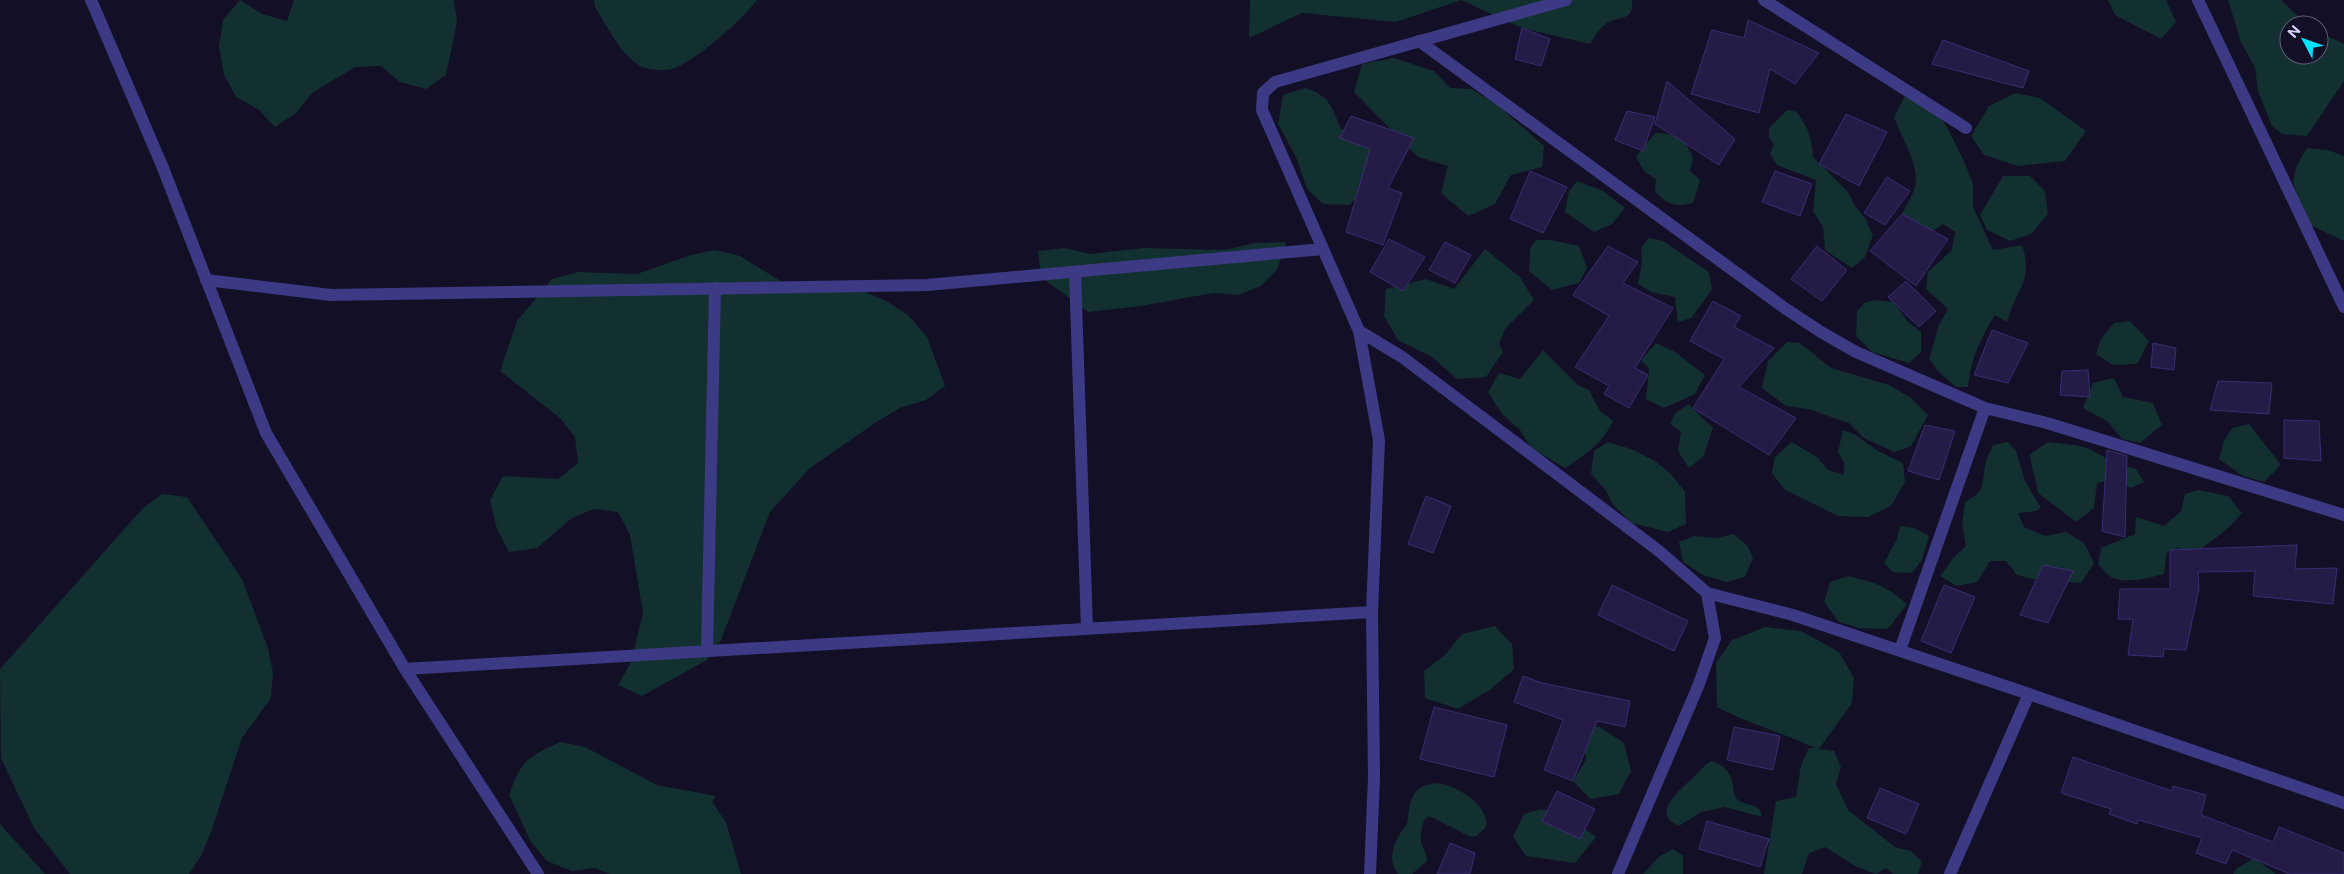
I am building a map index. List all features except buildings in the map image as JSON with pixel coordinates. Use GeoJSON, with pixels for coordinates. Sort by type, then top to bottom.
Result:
{"type":"FeatureCollection","features":[{"type":"Feature","properties":{"kind":"street"},"geometry":{"type":"LineString","coordinates":[[91,0],[163,168],[266,433],[405,669],[461,759],[538,874]]}},
{"type":"Feature","properties":{"kind":"street"},"geometry":{"type":"LineString","coordinates":[[1370,874],[1374,777],[1372,612],[1380,440],[1359,331],[1262,110],[1264,93],[1275,82],[1566,0]]}},
{"type":"Feature","properties":{"kind":"street"},"geometry":{"type":"LineString","coordinates":[[1764,0],[1966,128]]}},
{"type":"Feature","properties":{"kind":"street"},"geometry":{"type":"LineString","coordinates":[[2198,0],[2344,307]]}},
{"type":"Feature","properties":{"kind":"street"},"geometry":{"type":"LineString","coordinates":[[1419,41],[1821,332],[1856,352],[1985,408],[2047,423],[2344,515]]}},
{"type":"Feature","properties":{"kind":"street"},"geometry":{"type":"LineString","coordinates":[[206,280],[331,295],[927,285],[1323,249]]}},
{"type":"Feature","properties":{"kind":"street"},"geometry":{"type":"LineString","coordinates":[[1075,272],[1087,628]]}},
{"type":"Feature","properties":{"kind":"street"},"geometry":{"type":"LineString","coordinates":[[707,651],[715,288]]}},
{"type":"Feature","properties":{"kind":"street"},"geometry":{"type":"LineString","coordinates":[[1359,331],[1417,369],[1651,545],[1707,593],[1793,614],[2344,803]]}},
{"type":"Feature","properties":{"kind":"street"},"geometry":{"type":"LineString","coordinates":[[1900,650],[1985,408]]}},
{"type":"Feature","properties":{"kind":"street"},"geometry":{"type":"LineString","coordinates":[[1618,874],[1700,684],[1715,638],[1707,593]]}},
{"type":"Feature","properties":{"kind":"street"},"geometry":{"type":"LineString","coordinates":[[405,669],[1372,612]]}},
{"type":"Feature","properties":{"kind":"street"},"geometry":{"type":"LineString","coordinates":[[1950,874],[2029,694]]}},
{"type":"Feature","properties":{"kind":"green space"},"geometry":{"type":"Polygon","coordinates":[[[240,0],[262,14],[287,21],[294,0],[454,0],[457,22],[446,75],[426,89],[400,82],[381,66],[355,67],[312,93],[296,113],[275,127],[258,109],[236,97],[224,75],[219,46],[223,20],[240,0]]]}},
{"type":"Feature","properties":{"kind":"green space"},"geometry":{"type":"Polygon","coordinates":[[[594,0],[757,0],[730,29],[693,58],[672,69],[661,70],[642,67],[627,55],[615,40],[595,7],[594,0]]]}},
{"type":"Feature","properties":{"kind":"green space"},"geometry":{"type":"Polygon","coordinates":[[[1250,0],[1461,0],[1396,22],[1302,13],[1249,38],[1250,0]]]}},
{"type":"Feature","properties":{"kind":"green space"},"geometry":{"type":"Polygon","coordinates":[[[1461,0],[1632,0],[1632,7],[1631,12],[1625,17],[1603,26],[1590,44],[1522,28],[1461,0]]]}},
{"type":"Feature","properties":{"kind":"green space"},"geometry":{"type":"Polygon","coordinates":[[[2108,0],[2166,0],[2176,22],[2161,39],[2115,15],[2108,0]]]}},
{"type":"Feature","properties":{"kind":"green space"},"geometry":{"type":"Polygon","coordinates":[[[2228,0],[2281,0],[2297,15],[2279,15],[2279,65],[2329,65],[2329,37],[2344,44],[2344,81],[2307,136],[2282,134],[2272,126],[2258,91],[2255,68],[2241,42],[2228,0]]]}},
{"type":"Feature","properties":{"kind":"green space"},"geometry":{"type":"Polygon","coordinates":[[[1394,58],[1434,71],[1450,88],[1471,89],[1496,104],[1544,146],[1542,167],[1511,175],[1495,204],[1468,216],[1441,193],[1448,166],[1418,157],[1354,92],[1362,64],[1394,58]]]}},
{"type":"Feature","properties":{"kind":"green space"},"geometry":{"type":"Polygon","coordinates":[[[1305,88],[1320,94],[1329,103],[1341,129],[1380,147],[1377,179],[1349,205],[1323,204],[1307,189],[1296,157],[1278,124],[1283,95],[1305,88]]]}},
{"type":"Feature","properties":{"kind":"green space"},"geometry":{"type":"Polygon","coordinates":[[[1912,93],[1930,100],[1947,127],[1973,184],[1973,207],[1993,250],[2022,245],[2025,257],[2025,276],[2007,322],[1995,315],[1977,349],[1971,367],[1968,387],[1956,387],[1939,372],[1929,359],[1939,325],[1948,309],[1926,289],[1928,272],[1952,250],[1955,232],[1943,224],[1918,241],[1907,231],[1902,213],[1914,190],[1916,181],[1914,165],[1894,118],[1904,97],[1912,93]]]}},
{"type":"Feature","properties":{"kind":"green space"},"geometry":{"type":"Polygon","coordinates":[[[2015,93],[2040,98],[2086,131],[2065,161],[2018,166],[1984,155],[1971,136],[1989,106],[2015,93]]]}},
{"type":"Feature","properties":{"kind":"green space"},"geometry":{"type":"Polygon","coordinates":[[[1787,110],[1797,112],[1809,133],[1813,157],[1848,192],[1855,206],[1865,218],[1873,235],[1865,257],[1852,268],[1825,250],[1823,227],[1813,211],[1816,180],[1777,165],[1770,154],[1774,144],[1769,138],[1769,128],[1787,110]]]}},
{"type":"Feature","properties":{"kind":"green space"},"geometry":{"type":"Polygon","coordinates":[[[1655,133],[1667,134],[1684,140],[1693,158],[1690,171],[1700,180],[1693,203],[1677,205],[1664,199],[1655,191],[1656,179],[1644,171],[1636,157],[1655,133]]]}},
{"type":"Feature","properties":{"kind":"green space"},"geometry":{"type":"Polygon","coordinates":[[[2307,148],[2328,150],[2344,156],[2344,241],[2312,226],[2300,206],[2293,181],[2297,165],[2307,148]]]}},
{"type":"Feature","properties":{"kind":"green space"},"geometry":{"type":"Polygon","coordinates":[[[2003,176],[2030,176],[2045,191],[2048,214],[2031,234],[2010,241],[1987,230],[1980,215],[2003,176]]]}},
{"type":"Feature","properties":{"kind":"green space"},"geometry":{"type":"Polygon","coordinates":[[[1577,181],[1603,191],[1625,208],[1612,224],[1594,232],[1565,212],[1569,191],[1577,181]]]}},
{"type":"Feature","properties":{"kind":"green space"},"geometry":{"type":"Polygon","coordinates":[[[1649,238],[1663,241],[1709,272],[1712,290],[1691,318],[1678,322],[1675,297],[1651,292],[1638,284],[1642,263],[1641,248],[1649,238]]]}},
{"type":"Feature","properties":{"kind":"green space"},"geometry":{"type":"Polygon","coordinates":[[[1536,240],[1551,240],[1579,246],[1587,268],[1579,283],[1552,290],[1529,271],[1530,249],[1536,240]]]}},
{"type":"Feature","properties":{"kind":"green space"},"geometry":{"type":"Polygon","coordinates":[[[1286,242],[1277,270],[1261,286],[1238,295],[1213,293],[1141,306],[1088,312],[1041,277],[1038,251],[1065,248],[1090,254],[1143,248],[1224,250],[1255,243],[1286,242]]]}},
{"type":"Feature","properties":{"kind":"green space"},"geometry":{"type":"Polygon","coordinates":[[[1485,249],[1520,277],[1534,300],[1505,329],[1499,344],[1503,352],[1486,377],[1457,379],[1432,357],[1398,340],[1384,316],[1386,289],[1426,279],[1454,289],[1485,249]]]}},
{"type":"Feature","properties":{"kind":"green space"},"geometry":{"type":"Polygon","coordinates":[[[715,250],[740,256],[782,282],[861,290],[886,301],[908,315],[927,337],[945,386],[926,400],[900,408],[878,421],[810,468],[770,512],[721,640],[707,660],[642,696],[618,685],[631,662],[643,613],[630,535],[618,512],[594,509],[572,518],[537,548],[509,552],[497,529],[490,500],[503,476],[558,479],[578,463],[575,437],[560,418],[500,371],[517,321],[552,279],[578,272],[637,274],[691,255],[715,250]]]}},
{"type":"Feature","properties":{"kind":"green space"},"geometry":{"type":"Polygon","coordinates":[[[1874,300],[1894,302],[1907,321],[1921,332],[1921,352],[1909,363],[1872,352],[1856,336],[1857,311],[1865,303],[1874,300]]]}},
{"type":"Feature","properties":{"kind":"green space"},"geometry":{"type":"Polygon","coordinates":[[[2130,321],[2149,341],[2137,364],[2113,365],[2096,354],[2101,339],[2114,323],[2130,321]]]}},
{"type":"Feature","properties":{"kind":"green space"},"geometry":{"type":"Polygon","coordinates":[[[1787,342],[1800,343],[1831,368],[1889,385],[1911,398],[1928,415],[1911,446],[1894,452],[1864,438],[1849,423],[1808,409],[1786,406],[1762,388],[1768,361],[1787,342]]]}},
{"type":"Feature","properties":{"kind":"green space"},"geometry":{"type":"Polygon","coordinates":[[[1656,343],[1675,352],[1705,375],[1695,394],[1664,408],[1646,399],[1649,369],[1641,360],[1656,343]]]}},
{"type":"Feature","properties":{"kind":"green space"},"geometry":{"type":"Polygon","coordinates":[[[1543,350],[1578,385],[1589,390],[1600,411],[1613,421],[1599,442],[1565,468],[1531,448],[1520,430],[1502,414],[1488,392],[1499,373],[1520,379],[1543,350]]]}},
{"type":"Feature","properties":{"kind":"green space"},"geometry":{"type":"Polygon","coordinates":[[[2114,378],[2123,397],[2153,403],[2162,425],[2140,443],[2122,439],[2107,421],[2083,408],[2093,383],[2114,378]]]}},
{"type":"Feature","properties":{"kind":"green space"},"geometry":{"type":"Polygon","coordinates":[[[1688,404],[1713,428],[1703,457],[1689,468],[1678,451],[1681,432],[1670,424],[1675,414],[1688,404]]]}},
{"type":"Feature","properties":{"kind":"green space"},"geometry":{"type":"Polygon","coordinates":[[[2249,424],[2281,465],[2264,482],[2243,476],[2219,459],[2224,441],[2232,428],[2249,424]]]}},
{"type":"Feature","properties":{"kind":"green space"},"geometry":{"type":"Polygon","coordinates":[[[1843,430],[1854,434],[1878,451],[1903,463],[1905,482],[1891,506],[1868,517],[1838,516],[1785,490],[1772,473],[1775,457],[1792,442],[1818,458],[1828,470],[1844,475],[1844,463],[1838,452],[1843,430]]]}},
{"type":"Feature","properties":{"kind":"green space"},"geometry":{"type":"Polygon","coordinates":[[[1608,442],[1631,449],[1655,461],[1671,474],[1685,492],[1686,524],[1668,532],[1632,523],[1614,506],[1605,489],[1591,474],[1594,451],[1608,442]]]}},
{"type":"Feature","properties":{"kind":"green space"},"geometry":{"type":"Polygon","coordinates":[[[2008,442],[2016,451],[2025,481],[2041,508],[2036,511],[2018,513],[2024,527],[2045,536],[2066,532],[2084,543],[2094,563],[2081,583],[2033,579],[2017,575],[2006,561],[1990,561],[1977,582],[1957,586],[1940,576],[1955,556],[1966,546],[1962,523],[1965,502],[1977,494],[1982,487],[1986,462],[1993,445],[2008,442]]]}},
{"type":"Feature","properties":{"kind":"green space"},"geometry":{"type":"Polygon","coordinates":[[[2048,442],[2090,449],[2111,461],[2136,469],[2144,482],[2131,488],[2113,480],[2097,483],[2094,508],[2076,522],[2038,493],[2030,454],[2048,442]]]}},
{"type":"Feature","properties":{"kind":"green space"},"geometry":{"type":"Polygon","coordinates":[[[2199,490],[2228,496],[2242,513],[2214,540],[2194,554],[2179,548],[2167,552],[2164,574],[2151,577],[2136,580],[2115,579],[2109,576],[2098,564],[2101,548],[2135,534],[2136,517],[2164,526],[2181,511],[2185,494],[2199,490]]]}},
{"type":"Feature","properties":{"kind":"green space"},"geometry":{"type":"Polygon","coordinates":[[[162,494],[187,497],[242,579],[268,648],[273,673],[271,698],[242,738],[211,832],[201,856],[189,874],[70,874],[34,828],[1,758],[0,669],[143,508],[162,494]]]}},
{"type":"Feature","properties":{"kind":"green space"},"geometry":{"type":"Polygon","coordinates":[[[1900,526],[1914,528],[1929,536],[1922,560],[1912,573],[1893,572],[1884,563],[1897,539],[1900,526]]]}},
{"type":"Feature","properties":{"kind":"green space"},"geometry":{"type":"Polygon","coordinates":[[[1733,534],[1747,545],[1753,558],[1745,577],[1727,582],[1703,575],[1683,562],[1679,542],[1694,536],[1716,538],[1733,534]]]}},
{"type":"Feature","properties":{"kind":"green space"},"geometry":{"type":"Polygon","coordinates":[[[1848,576],[1880,586],[1907,604],[1888,629],[1859,628],[1839,622],[1824,602],[1830,582],[1848,576]]]}},
{"type":"Feature","properties":{"kind":"green space"},"geometry":{"type":"Polygon","coordinates":[[[1495,626],[1512,644],[1514,669],[1491,689],[1458,709],[1425,698],[1424,671],[1445,655],[1462,634],[1495,626]]]}},
{"type":"Feature","properties":{"kind":"green space"},"geometry":{"type":"Polygon","coordinates":[[[1765,627],[1801,631],[1839,652],[1854,678],[1852,703],[1819,749],[1834,751],[1841,767],[1836,784],[1848,810],[1895,847],[1911,851],[1922,862],[1918,874],[1893,874],[1886,868],[1876,874],[1855,866],[1825,847],[1809,853],[1802,874],[1764,874],[1776,801],[1796,797],[1801,765],[1809,748],[1815,748],[1717,707],[1716,663],[1732,640],[1765,627]]]}},
{"type":"Feature","properties":{"kind":"green space"},"geometry":{"type":"Polygon","coordinates":[[[1598,726],[1624,743],[1631,771],[1619,794],[1590,799],[1573,781],[1586,760],[1584,741],[1589,728],[1598,726]]]}},
{"type":"Feature","properties":{"kind":"green space"},"geometry":{"type":"Polygon","coordinates":[[[560,742],[585,747],[657,785],[716,796],[712,802],[726,822],[741,874],[609,874],[595,868],[572,871],[547,861],[531,842],[509,795],[517,774],[527,761],[560,742]]]}},
{"type":"Feature","properties":{"kind":"green space"},"geometry":{"type":"Polygon","coordinates":[[[1711,761],[1720,765],[1730,775],[1735,797],[1759,809],[1762,817],[1725,807],[1701,812],[1679,826],[1670,820],[1667,814],[1672,799],[1711,761]]]}},
{"type":"Feature","properties":{"kind":"green space"},"geometry":{"type":"Polygon","coordinates":[[[1437,783],[1462,792],[1477,804],[1483,811],[1486,827],[1477,836],[1471,837],[1429,816],[1424,820],[1421,836],[1427,861],[1412,874],[1398,874],[1394,868],[1392,854],[1399,835],[1407,824],[1410,803],[1416,792],[1421,788],[1437,783]]]}},
{"type":"Feature","properties":{"kind":"green space"},"geometry":{"type":"Polygon","coordinates":[[[1541,809],[1567,816],[1596,837],[1575,863],[1526,856],[1513,837],[1524,814],[1541,809]]]}},
{"type":"Feature","properties":{"kind":"green space"},"geometry":{"type":"Polygon","coordinates":[[[0,824],[45,874],[0,874],[0,824]]]}},
{"type":"Feature","properties":{"kind":"green space"},"geometry":{"type":"Polygon","coordinates":[[[1673,849],[1683,856],[1683,874],[1643,874],[1660,856],[1673,849]]]}},
{"type":"Feature","properties":{"kind":"green space"},"geometry":{"type":"Polygon","coordinates":[[[2254,858],[2276,874],[2233,874],[2236,869],[2254,858]]]}}]}
